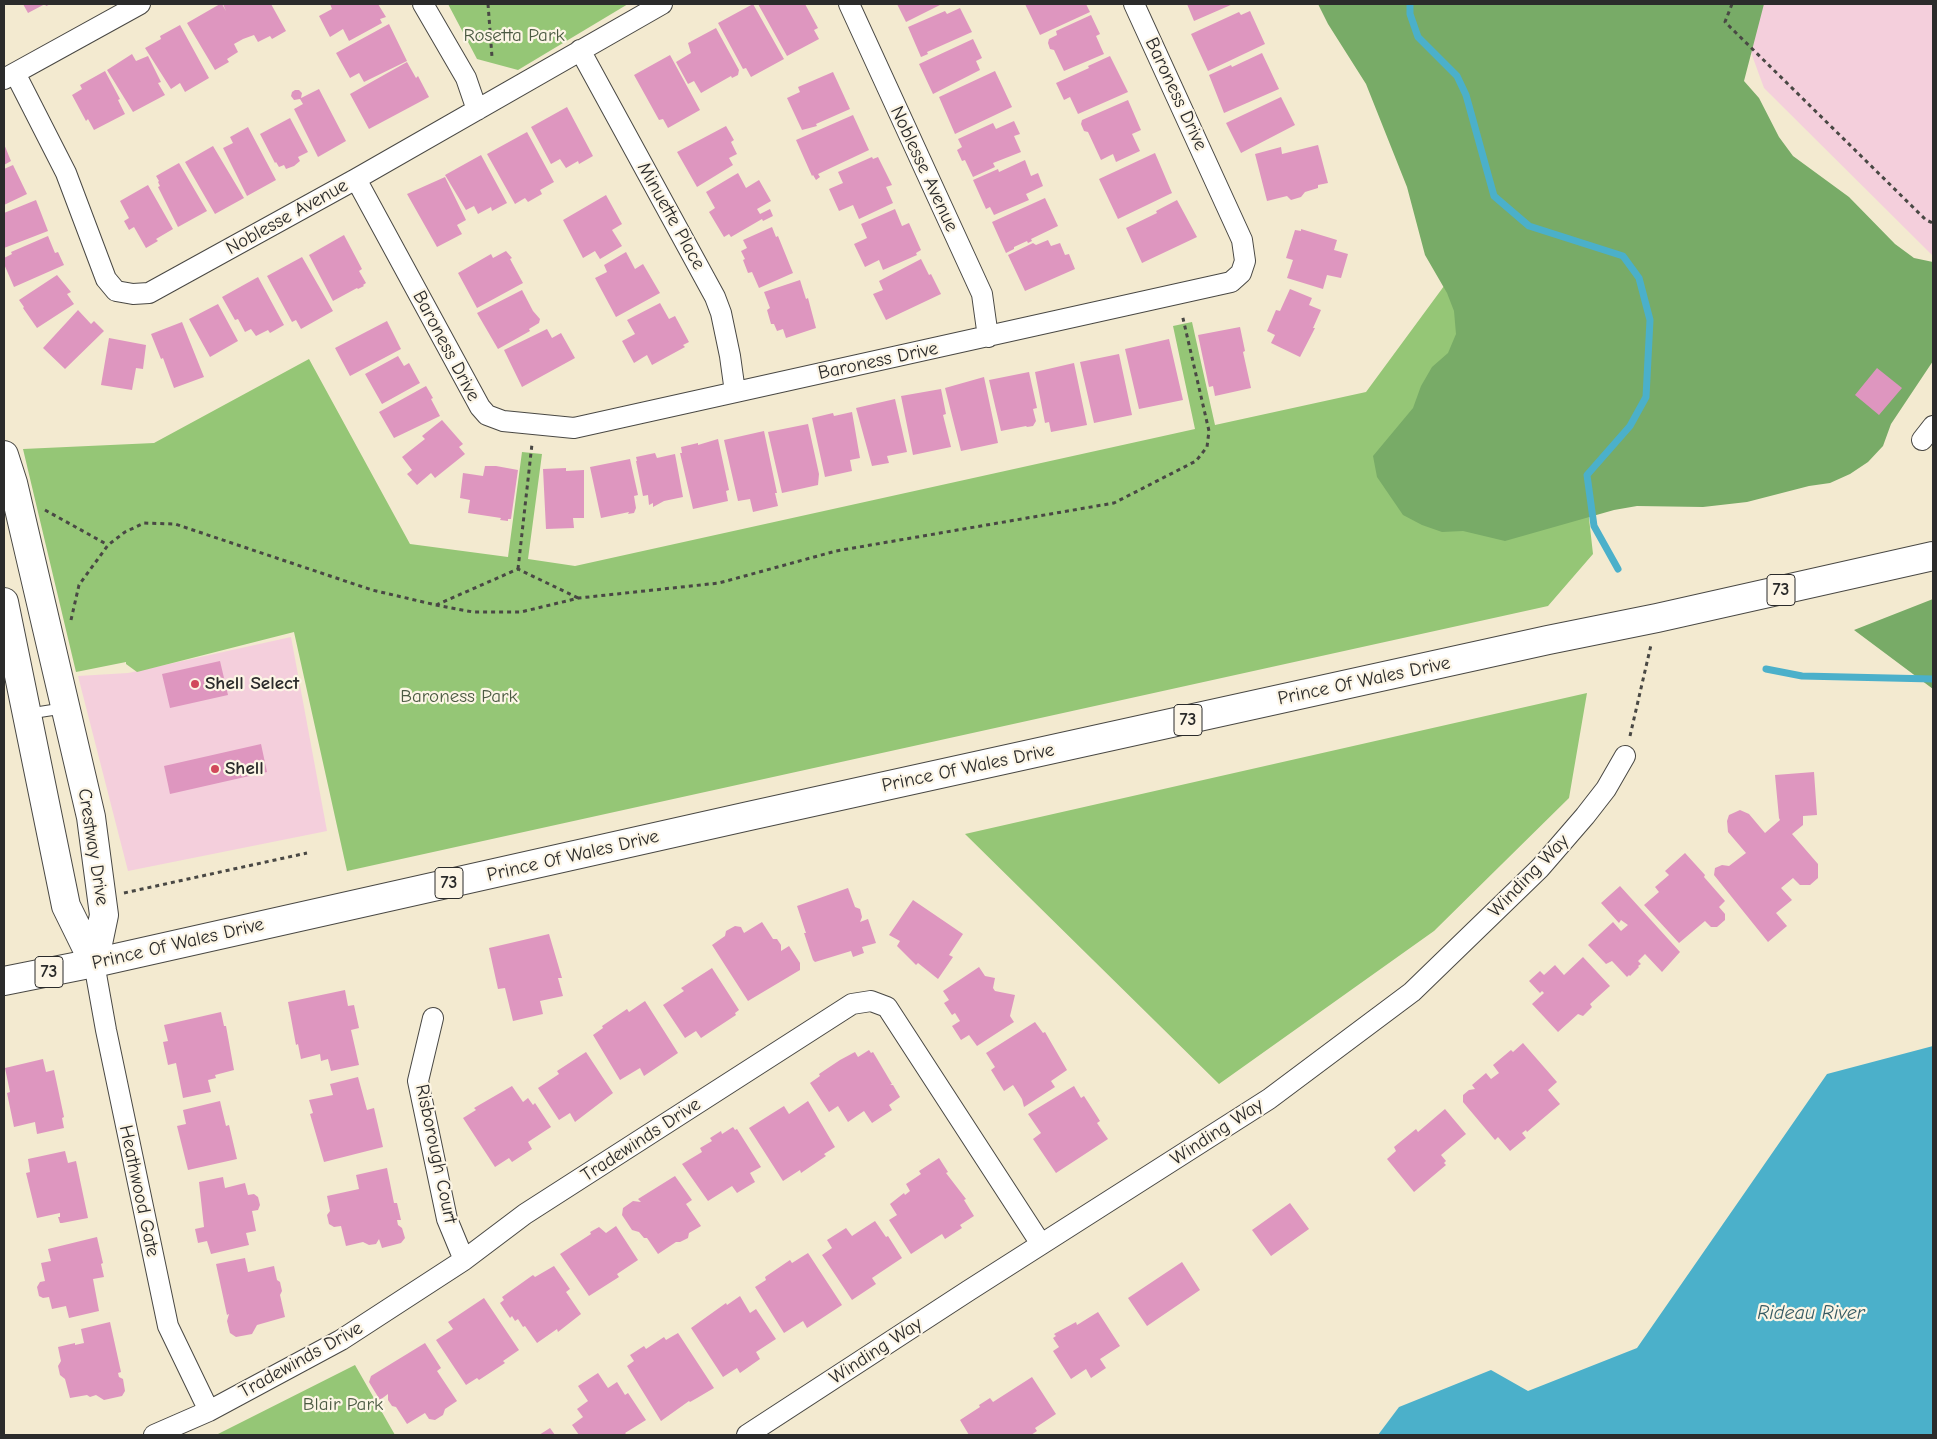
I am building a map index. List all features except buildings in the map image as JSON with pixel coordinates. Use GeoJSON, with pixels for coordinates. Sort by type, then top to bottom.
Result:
{"type":"FeatureCollection","features":[{"type":"Feature","properties":{"kind":"main road","name":"Crestway Drive"},"geometry":{"type":"LineString","coordinates":[[4,456],[13,483],[91,816],[104,915],[94,963]]}},
{"type":"Feature","properties":{"kind":"main road","name":"Prince Of Wales Drive"},"geometry":{"type":"LineString","coordinates":[[4,981],[94,963],[749,816],[1933,556]]}},
{"type":"Feature","properties":{"kind":"main road","name":"Crestway Drive"},"geometry":{"type":"LineString","coordinates":[[4,602],[66,906],[94,963]]}},
{"type":"Feature","properties":{"kind":"street"},"geometry":{"type":"LineString","coordinates":[[9,76],[140,4]]}},
{"type":"Feature","properties":{"kind":"street"},"geometry":{"type":"LineString","coordinates":[[423,4],[466,78],[477,110]]}},
{"type":"Feature","properties":{"kind":"street","name":"Noblesse Avenue"},"geometry":{"type":"LineString","coordinates":[[9,76],[66,173],[106,278],[116,291],[149,294],[356,179],[662,4]]}},
{"type":"Feature","properties":{"kind":"street","name":"Noblesse Avenue"},"geometry":{"type":"LineString","coordinates":[[849,4],[982,294],[988,337]]}},
{"type":"Feature","properties":{"kind":"street","name":"Baroness Drive"},"geometry":{"type":"LineString","coordinates":[[356,179],[480,407],[487,415],[503,421],[574,428],[1231,282],[1241,272],[1245,260],[1242,240],[1134,4]]}},
{"type":"Feature","properties":{"kind":"street","name":"Minuette Place"},"geometry":{"type":"LineString","coordinates":[[580,50],[715,297],[721,313],[735,392]]}},
{"type":"Feature","properties":{"kind":"street","name":"Winding Way"},"geometry":{"type":"LineString","coordinates":[[746,1435],[1269,1099],[1412,992],[1540,868],[1601,796],[1625,756]]}},
{"type":"Feature","properties":{"kind":"street","name":"Heathwood Gate"},"geometry":{"type":"LineString","coordinates":[[94,963],[106,1030],[168,1326],[209,1411]]}},
{"type":"Feature","properties":{"kind":"street","name":"Tradewinds Drive"},"geometry":{"type":"LineString","coordinates":[[154,1435],[209,1411],[340,1340],[464,1260],[525,1214],[852,1004],[871,1001],[887,1007],[1041,1244]]}},
{"type":"Feature","properties":{"kind":"street","name":"Risborough Court"},"geometry":{"type":"LineString","coordinates":[[434,1018],[418,1081],[446,1219],[464,1260]]}},
{"type":"Feature","properties":{"kind":"lane"},"geometry":{"type":"LineString","coordinates":[[26,714],[66,708]]}},
{"type":"Feature","properties":{"kind":"path"},"geometry":{"type":"LineString","coordinates":[[488,4],[492,57]]}},
{"type":"Feature","properties":{"kind":"path"},"geometry":{"type":"LineString","coordinates":[[1732,4],[1724,22],[1926,220],[1933,223]]}},
{"type":"Feature","properties":{"kind":"path"},"geometry":{"type":"LineString","coordinates":[[71,621],[79,585],[108,545],[125,532],[144,523],[175,524],[372,590],[436,606],[473,612],[521,612],[579,598],[719,583],[836,551],[1114,503],[1196,461],[1207,447],[1209,431],[1177,295]]}},
{"type":"Feature","properties":{"kind":"path"},"geometry":{"type":"LineString","coordinates":[[518,569],[535,424]]}},
{"type":"Feature","properties":{"kind":"path"},"geometry":{"type":"LineString","coordinates":[[39,507],[108,545]]}},
{"type":"Feature","properties":{"kind":"path"},"geometry":{"type":"LineString","coordinates":[[436,606],[518,569],[579,598]]}},
{"type":"Feature","properties":{"kind":"path"},"geometry":{"type":"LineString","coordinates":[[1625,756],[1657,618]]}},
{"type":"Feature","properties":{"kind":"path"},"geometry":{"type":"LineString","coordinates":[[121,894],[307,853]]}},
{"type":"Feature","properties":{"kind":"shaded area"},"geometry":{"type":"Polygon","coordinates":[[[1735,4],[1933,4],[1933,256],[1764,88],[1734,6],[1735,4]]]}},
{"type":"Feature","properties":{"kind":"shaded area"},"geometry":{"type":"Polygon","coordinates":[[[291,637],[327,831],[128,871],[78,676],[128,673],[291,637]]]}},
{"type":"Feature","properties":{"kind":"green space","name":"Rosetta Park"},"geometry":{"type":"Polygon","coordinates":[[[448,4],[628,4],[518,70],[477,59],[448,4]]]}},
{"type":"Feature","properties":{"kind":"green space"},"geometry":{"type":"Polygon","coordinates":[[[1318,4],[1764,4],[1744,81],[1759,98],[1779,137],[1793,156],[1849,197],[1895,244],[1914,258],[1933,262],[1933,361],[1891,424],[1883,446],[1868,462],[1850,474],[1830,483],[1809,486],[1747,502],[1703,507],[1637,506],[1614,510],[1505,541],[1463,531],[1442,532],[1422,525],[1403,515],[1377,477],[1373,456],[1413,408],[1421,386],[1432,367],[1448,353],[1456,334],[1454,311],[1447,293],[1425,255],[1407,187],[1366,84],[1328,24],[1318,4]]]}},
{"type":"Feature","properties":{"kind":"green space","name":"Baroness Park"},"geometry":{"type":"Polygon","coordinates":[[[1472,248],[1568,330],[1593,554],[1548,606],[347,871],[294,632],[137,672],[126,662],[76,672],[23,449],[154,443],[309,359],[410,544],[508,557],[522,452],[542,454],[528,559],[575,566],[1195,429],[1173,326],[1192,322],[1215,425],[1366,392],[1472,248]]]}},
{"type":"Feature","properties":{"kind":"green space"},"geometry":{"type":"Polygon","coordinates":[[[1933,599],[1933,689],[1854,630],[1933,599]]]}},
{"type":"Feature","properties":{"kind":"green space"},"geometry":{"type":"Polygon","coordinates":[[[1587,693],[1569,798],[1434,931],[1219,1084],[965,834],[1587,693]]]}},
{"type":"Feature","properties":{"kind":"green space","name":"Blair Park"},"geometry":{"type":"Polygon","coordinates":[[[355,1365],[395,1435],[216,1435],[355,1365]]]}},
{"type":"Feature","properties":{"kind":"water","name":"Rideau River"},"geometry":{"type":"Polygon","coordinates":[[[1933,1046],[1933,1435],[1378,1435],[1399,1407],[1491,1370],[1528,1391],[1637,1348],[1827,1074],[1933,1046]]]}},
{"type":"Feature","properties":{"kind":"waterway"},"geometry":{"type":"LineString","coordinates":[[1410,4],[1410,14],[1418,37],[1457,76],[1466,95],[1494,196],[1529,226],[1623,256],[1639,278],[1650,320],[1646,397],[1630,426],[1587,475],[1594,526],[1618,569]]}},
{"type":"Feature","properties":{"kind":"waterway"},"geometry":{"type":"LineString","coordinates":[[1766,669],[1802,676],[1933,679]]}},
{"type":"Feature","properties":{"kind":"place","name":"Shell Select"},"geometry":{"type":"Point","coordinates":[195,684]}},
{"type":"Feature","properties":{"kind":"place","name":"Shell"},"geometry":{"type":"Point","coordinates":[215,769]}}]}
